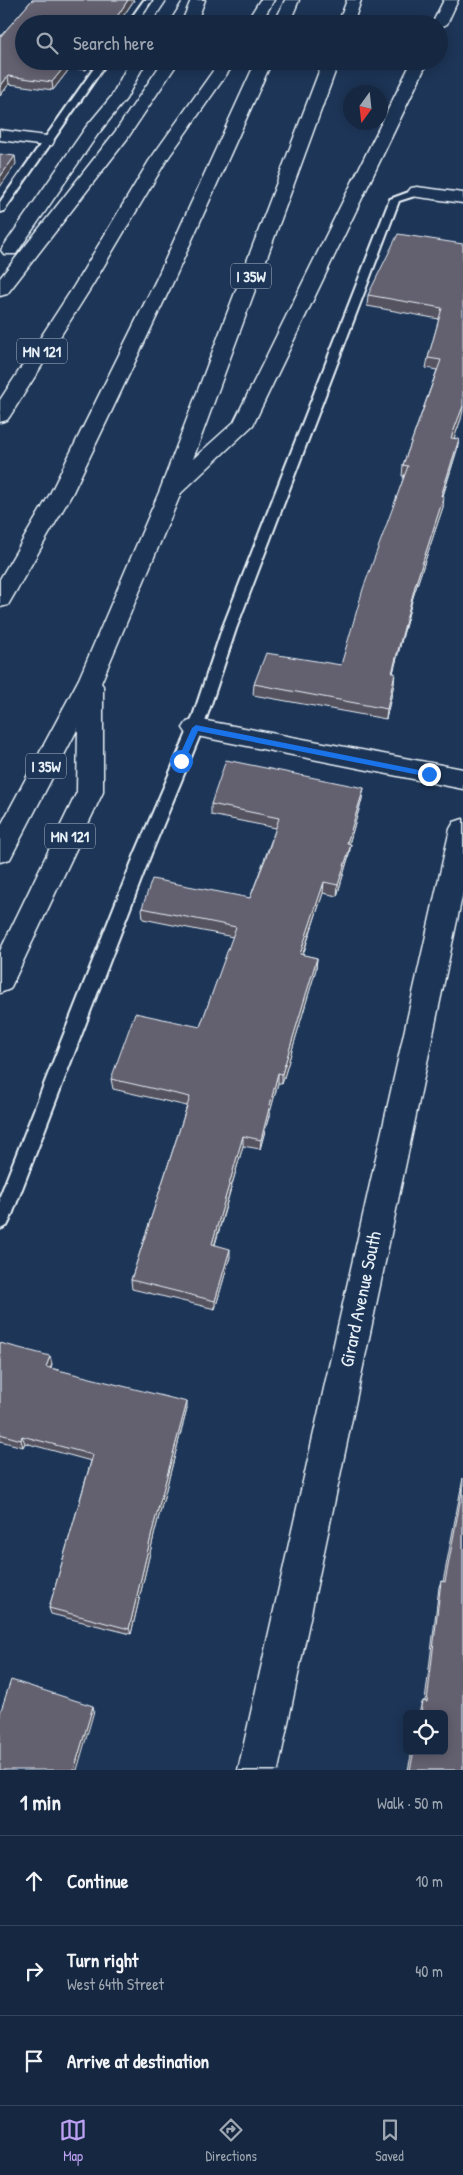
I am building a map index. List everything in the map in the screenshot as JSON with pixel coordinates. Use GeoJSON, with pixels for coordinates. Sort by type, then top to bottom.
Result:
{"type":"FeatureCollection","features":[{"type":"Feature","properties":{"kind":"main road"},"geometry":{"type":"LineString","coordinates":[[166,15],[175,0]]}},
{"type":"Feature","properties":{"kind":"main road"},"geometry":{"type":"LineString","coordinates":[[192,15],[198,0]]}},
{"type":"Feature","properties":{"kind":"main road"},"geometry":{"type":"LineString","coordinates":[[258,15],[267,0]]}},
{"type":"Feature","properties":{"kind":"main road"},"geometry":{"type":"LineString","coordinates":[[285,15],[292,0]]}},
{"type":"Feature","properties":{"kind":"main road"},"geometry":{"type":"LineString","coordinates":[[348,15],[354,0]]}},
{"type":"Feature","properties":{"kind":"main road"},"geometry":{"type":"LineString","coordinates":[[444,15],[451,0]]}},
{"type":"Feature","properties":{"kind":"main road"},"geometry":{"type":"LineString","coordinates":[[0,265],[92,131],[118,99],[133,70]]}},
{"type":"Feature","properties":{"kind":"main road"},"geometry":{"type":"LineString","coordinates":[[0,290],[122,136],[165,70]]}},
{"type":"Feature","properties":{"kind":"main road","name":"MN 121"},"geometry":{"type":"LineString","coordinates":[[0,416],[83,286],[158,161],[222,70]]}},
{"type":"Feature","properties":{"kind":"main road"},"geometry":{"type":"LineString","coordinates":[[0,599],[65,485],[165,280],[260,70]]}},
{"type":"Feature","properties":{"kind":"main road","name":"I 35W"},"geometry":{"type":"LineString","coordinates":[[0,852],[91,679],[171,490],[328,70]]}},
{"type":"Feature","properties":{"kind":"main road"},"geometry":{"type":"LineString","coordinates":[[171,490],[243,425],[416,70]]}},
{"type":"Feature","properties":{"kind":"main road"},"geometry":{"type":"LineString","coordinates":[[0,135],[46,141]]}},
{"type":"Feature","properties":{"kind":"main road"},"geometry":{"type":"LineString","coordinates":[[417,192],[463,198]]}},
{"type":"Feature","properties":{"kind":"main road"},"geometry":{"type":"LineString","coordinates":[[0,389],[83,286]]}},
{"type":"Feature","properties":{"kind":"main road","name":"MN 121"},"geometry":{"type":"LineString","coordinates":[[0,981],[90,792],[91,679]]}},
{"type":"Feature","properties":{"kind":"main road"},"geometry":{"type":"LineString","coordinates":[[196,728],[463,779]]}},
{"type":"Feature","properties":{"kind":"main road","name":"Girard Avenue South"},"geometry":{"type":"LineString","coordinates":[[258,1770],[463,829]]}},
{"type":"Feature","properties":{"kind":"lane"},"geometry":{"type":"LineString","coordinates":[[137,15],[148,0]]}},
{"type":"Feature","properties":{"kind":"lane"},"geometry":{"type":"LineString","coordinates":[[0,209],[97,70]]}},
{"type":"Feature","properties":{"kind":"lane"},"geometry":{"type":"LineString","coordinates":[[0,1220],[143,854],[196,728],[229,629],[395,199],[417,192]]}},
{"type":"Feature","properties":{"kind":"building"},"geometry":{"type":"Polygon","coordinates":[[[32,0],[128,0],[118,15],[19,15],[32,0]]]}},
{"type":"Feature","properties":{"kind":"building"},"geometry":{"type":"Polygon","coordinates":[[[15,20],[15,70],[62,70],[52,82],[8,76],[0,87],[0,37],[15,20]]]}},
{"type":"Feature","properties":{"kind":"building"},"geometry":{"type":"Polygon","coordinates":[[[0,154],[15,156],[0,177],[0,154]]]}},
{"type":"Feature","properties":{"kind":"building"},"geometry":{"type":"Polygon","coordinates":[[[398,234],[463,244],[463,406],[451,438],[459,439],[441,496],[444,496],[415,586],[392,673],[395,673],[387,709],[254,684],[266,653],[341,665],[363,589],[408,466],[403,465],[441,360],[428,358],[442,308],[368,295],[398,234]]]}},
{"type":"Feature","properties":{"kind":"building"},"geometry":{"type":"Polygon","coordinates":[[[226,760],[364,788],[347,843],[351,844],[338,885],[324,882],[300,954],[317,958],[282,1074],[278,1073],[261,1140],[243,1136],[212,1244],[230,1249],[215,1301],[131,1280],[190,1097],[111,1079],[135,1013],[200,1027],[236,927],[142,908],[152,879],[250,898],[268,852],[279,818],[211,804],[226,760]]]}},
{"type":"Feature","properties":{"kind":"building"},"geometry":{"type":"Polygon","coordinates":[[[0,1343],[50,1356],[46,1367],[187,1402],[154,1524],[129,1629],[49,1608],[93,1455],[22,1436],[21,1440],[0,1434],[0,1343]]]}},
{"type":"Feature","properties":{"kind":"building"},"geometry":{"type":"Polygon","coordinates":[[[463,1486],[463,1770],[410,1770],[413,1755],[448,1755],[448,1710],[422,1710],[423,1701],[427,1702],[441,1581],[445,1582],[463,1486]]]}},
{"type":"Feature","properties":{"kind":"building"},"geometry":{"type":"Polygon","coordinates":[[[11,1680],[93,1706],[74,1770],[0,1770],[0,1713],[11,1680]]]}},
{"type":"Feature","properties":{"kind":"route"},"geometry":{"type":"LineString","coordinates":[[181,761],[196,728],[429,774]]}}]}
